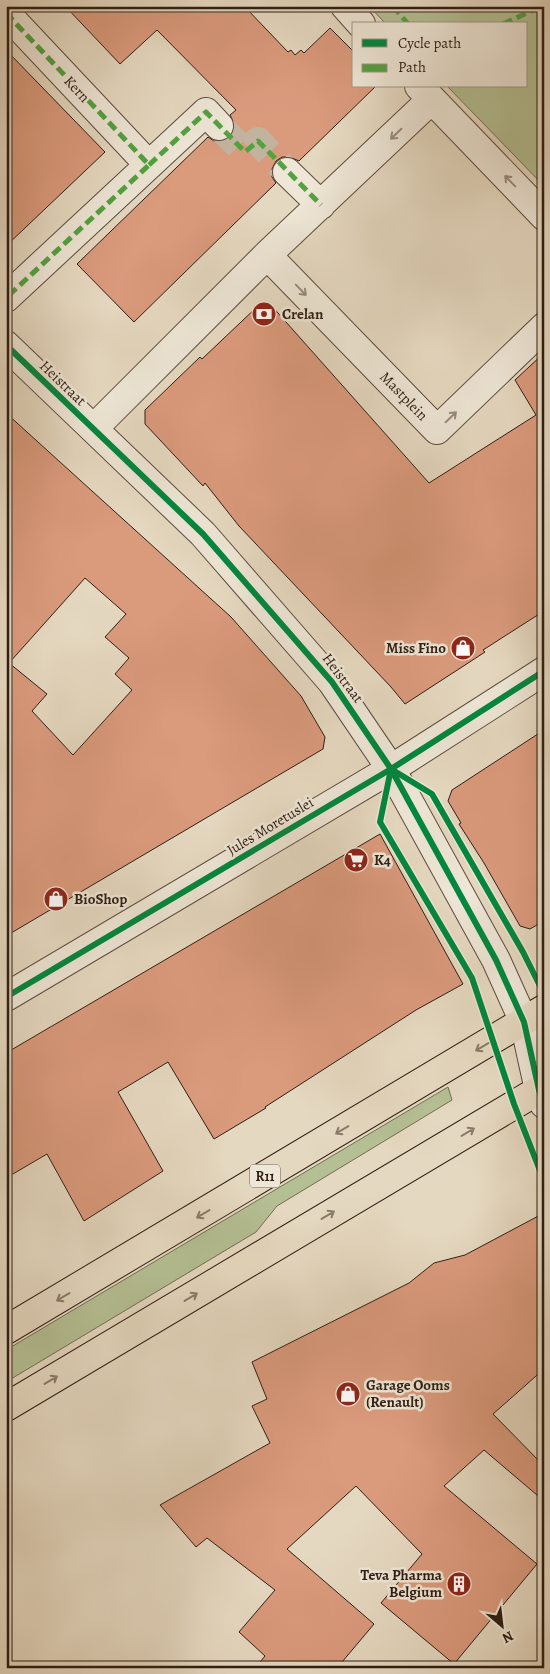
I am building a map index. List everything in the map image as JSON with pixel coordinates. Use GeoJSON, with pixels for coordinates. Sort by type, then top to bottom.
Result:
{"type":"FeatureCollection","features":[{"type":"Feature","properties":{"kind":"highway","name":"R11"},"geometry":{"type":"LineString","coordinates":[[6,1330],[534,1016]]}},
{"type":"Feature","properties":{"kind":"highway"},"geometry":{"type":"LineString","coordinates":[[6,1407],[542,1094]]}},
{"type":"Feature","properties":{"kind":"street"},"geometry":{"type":"LineString","coordinates":[[345,6],[359,22]]}},
{"type":"Feature","properties":{"kind":"street","name":"Kern"},"geometry":{"type":"LineString","coordinates":[[6,13],[148,164]]}},
{"type":"Feature","properties":{"kind":"street"},"geometry":{"type":"LineString","coordinates":[[94,428],[267,255],[320,205],[425,93],[544,216]]}},
{"type":"Feature","properties":{"kind":"street"},"geometry":{"type":"LineString","coordinates":[[6,298],[206,112],[219,126]]}},
{"type":"Feature","properties":{"kind":"street"},"geometry":{"type":"LineString","coordinates":[[287,172],[320,205]]}},
{"type":"Feature","properties":{"kind":"street","name":"Mastplein"},"geometry":{"type":"LineString","coordinates":[[267,255],[437,430],[544,327]]}},
{"type":"Feature","properties":{"kind":"street","name":"Heistraat"},"geometry":{"type":"LineString","coordinates":[[6,345],[203,534],[332,682],[391,769],[496,960],[534,1016],[542,1094]]}},
{"type":"Feature","properties":{"kind":"street","name":"Jules Moretuslei"},"geometry":{"type":"LineString","coordinates":[[6,997],[391,769],[544,671]]}},
{"type":"Feature","properties":{"kind":"green space"},"geometry":{"type":"Polygon","coordinates":[[[369,6],[544,6],[544,186],[449,88],[528,88],[528,22],[384,22],[369,6]]]}},
{"type":"Feature","properties":{"kind":"green space"},"geometry":{"type":"Polygon","coordinates":[[[448,1087],[452,1100],[277,1206],[256,1232],[6,1382],[6,1350],[448,1087]]]}},
{"type":"Feature","properties":{"kind":"building"},"geometry":{"type":"Polygon","coordinates":[[[65,6],[244,6],[288,52],[291,50],[295,55],[301,50],[304,53],[330,28],[352,50],[352,88],[374,88],[299,161],[290,157],[282,157],[276,161],[272,169],[272,177],[276,183],[134,322],[77,264],[208,137],[214,141],[222,141],[230,137],[234,131],[234,123],[230,115],[236,110],[157,30],[120,64],[65,6]]]}},
{"type":"Feature","properties":{"kind":"building"},"geometry":{"type":"Polygon","coordinates":[[[6,50],[105,152],[6,246],[6,50]]]}},
{"type":"Feature","properties":{"kind":"building"},"geometry":{"type":"Polygon","coordinates":[[[260,304],[270,304],[429,483],[536,415],[515,380],[544,353],[544,611],[483,650],[485,652],[405,704],[239,526],[205,483],[203,486],[145,424],[145,410],[200,357],[202,359],[260,304]]]}},
{"type":"Feature","properties":{"kind":"building"},"geometry":{"type":"Polygon","coordinates":[[[6,413],[231,617],[301,696],[325,737],[323,749],[6,936],[6,413]],[[85,578],[9,663],[47,694],[32,711],[73,755],[132,690],[115,674],[129,658],[105,637],[126,614],[85,578]]]}},
{"type":"Feature","properties":{"kind":"building"},"geometry":{"type":"Polygon","coordinates":[[[544,730],[544,921],[530,929],[520,926],[459,824],[461,823],[448,801],[452,790],[544,730]]]}},
{"type":"Feature","properties":{"kind":"building"},"geometry":{"type":"Polygon","coordinates":[[[380,834],[463,984],[416,1010],[266,1108],[214,1139],[168,1062],[118,1092],[163,1171],[84,1221],[47,1154],[6,1178],[6,1053],[380,834]]]}},
{"type":"Feature","properties":{"kind":"building"},"geometry":{"type":"Polygon","coordinates":[[[544,1213],[544,1369],[493,1414],[544,1466],[544,1501],[484,1450],[444,1486],[537,1564],[454,1664],[381,1603],[422,1554],[356,1486],[287,1549],[374,1624],[337,1668],[255,1668],[265,1656],[239,1632],[275,1590],[207,1538],[196,1547],[160,1505],[270,1443],[252,1406],[267,1399],[252,1362],[409,1283],[434,1263],[465,1255],[544,1213]]]}},
{"type":"Feature","properties":{"kind":"tunnel"},"geometry":{"type":"LineString","coordinates":[[219,126],[245,152],[258,141],[287,172]]}},
{"type":"Feature","properties":{"kind":"marked path"},"geometry":{"type":"LineString","coordinates":[[393,6],[406,22]]}},
{"type":"Feature","properties":{"kind":"marked path"},"geometry":{"type":"LineString","coordinates":[[507,22],[542,6]]}},
{"type":"Feature","properties":{"kind":"marked path"},"geometry":{"type":"LineString","coordinates":[[6,13],[149,165],[6,298]]}},
{"type":"Feature","properties":{"kind":"marked path"},"geometry":{"type":"LineString","coordinates":[[149,165],[206,112],[245,152],[258,141],[321,205]]}},
{"type":"Feature","properties":{"kind":"cycle path"},"geometry":{"type":"LineString","coordinates":[[6,345],[203,534],[332,682],[391,769],[496,960],[524,1022],[539,1090],[544,1104]]}},
{"type":"Feature","properties":{"kind":"cycle path"},"geometry":{"type":"LineString","coordinates":[[6,997],[391,769],[544,671]]}},
{"type":"Feature","properties":{"kind":"cycle path"},"geometry":{"type":"LineString","coordinates":[[391,769],[380,822],[472,978],[514,1104],[544,1181]]}},
{"type":"Feature","properties":{"kind":"cycle path"},"geometry":{"type":"LineString","coordinates":[[391,769],[432,794],[523,952],[544,994]]}},
{"type":"Feature","properties":{"kind":"place","name":"Crelan"},"geometry":{"type":"Point","coordinates":[264,314]}},
{"type":"Feature","properties":{"kind":"place","name":"Miss Fino"},"geometry":{"type":"Point","coordinates":[463,648]}},
{"type":"Feature","properties":{"kind":"place","name":"K4"},"geometry":{"type":"Point","coordinates":[356,860]}},
{"type":"Feature","properties":{"kind":"place","name":"BioShop"},"geometry":{"type":"Point","coordinates":[56,899]}},
{"type":"Feature","properties":{"kind":"place","name":"Garage Ooms (Renault)"},"geometry":{"type":"Point","coordinates":[348,1394]}},
{"type":"Feature","properties":{"kind":"place","name":"Teva Pharma Belgium"},"geometry":{"type":"Point","coordinates":[459,1584]}}]}
